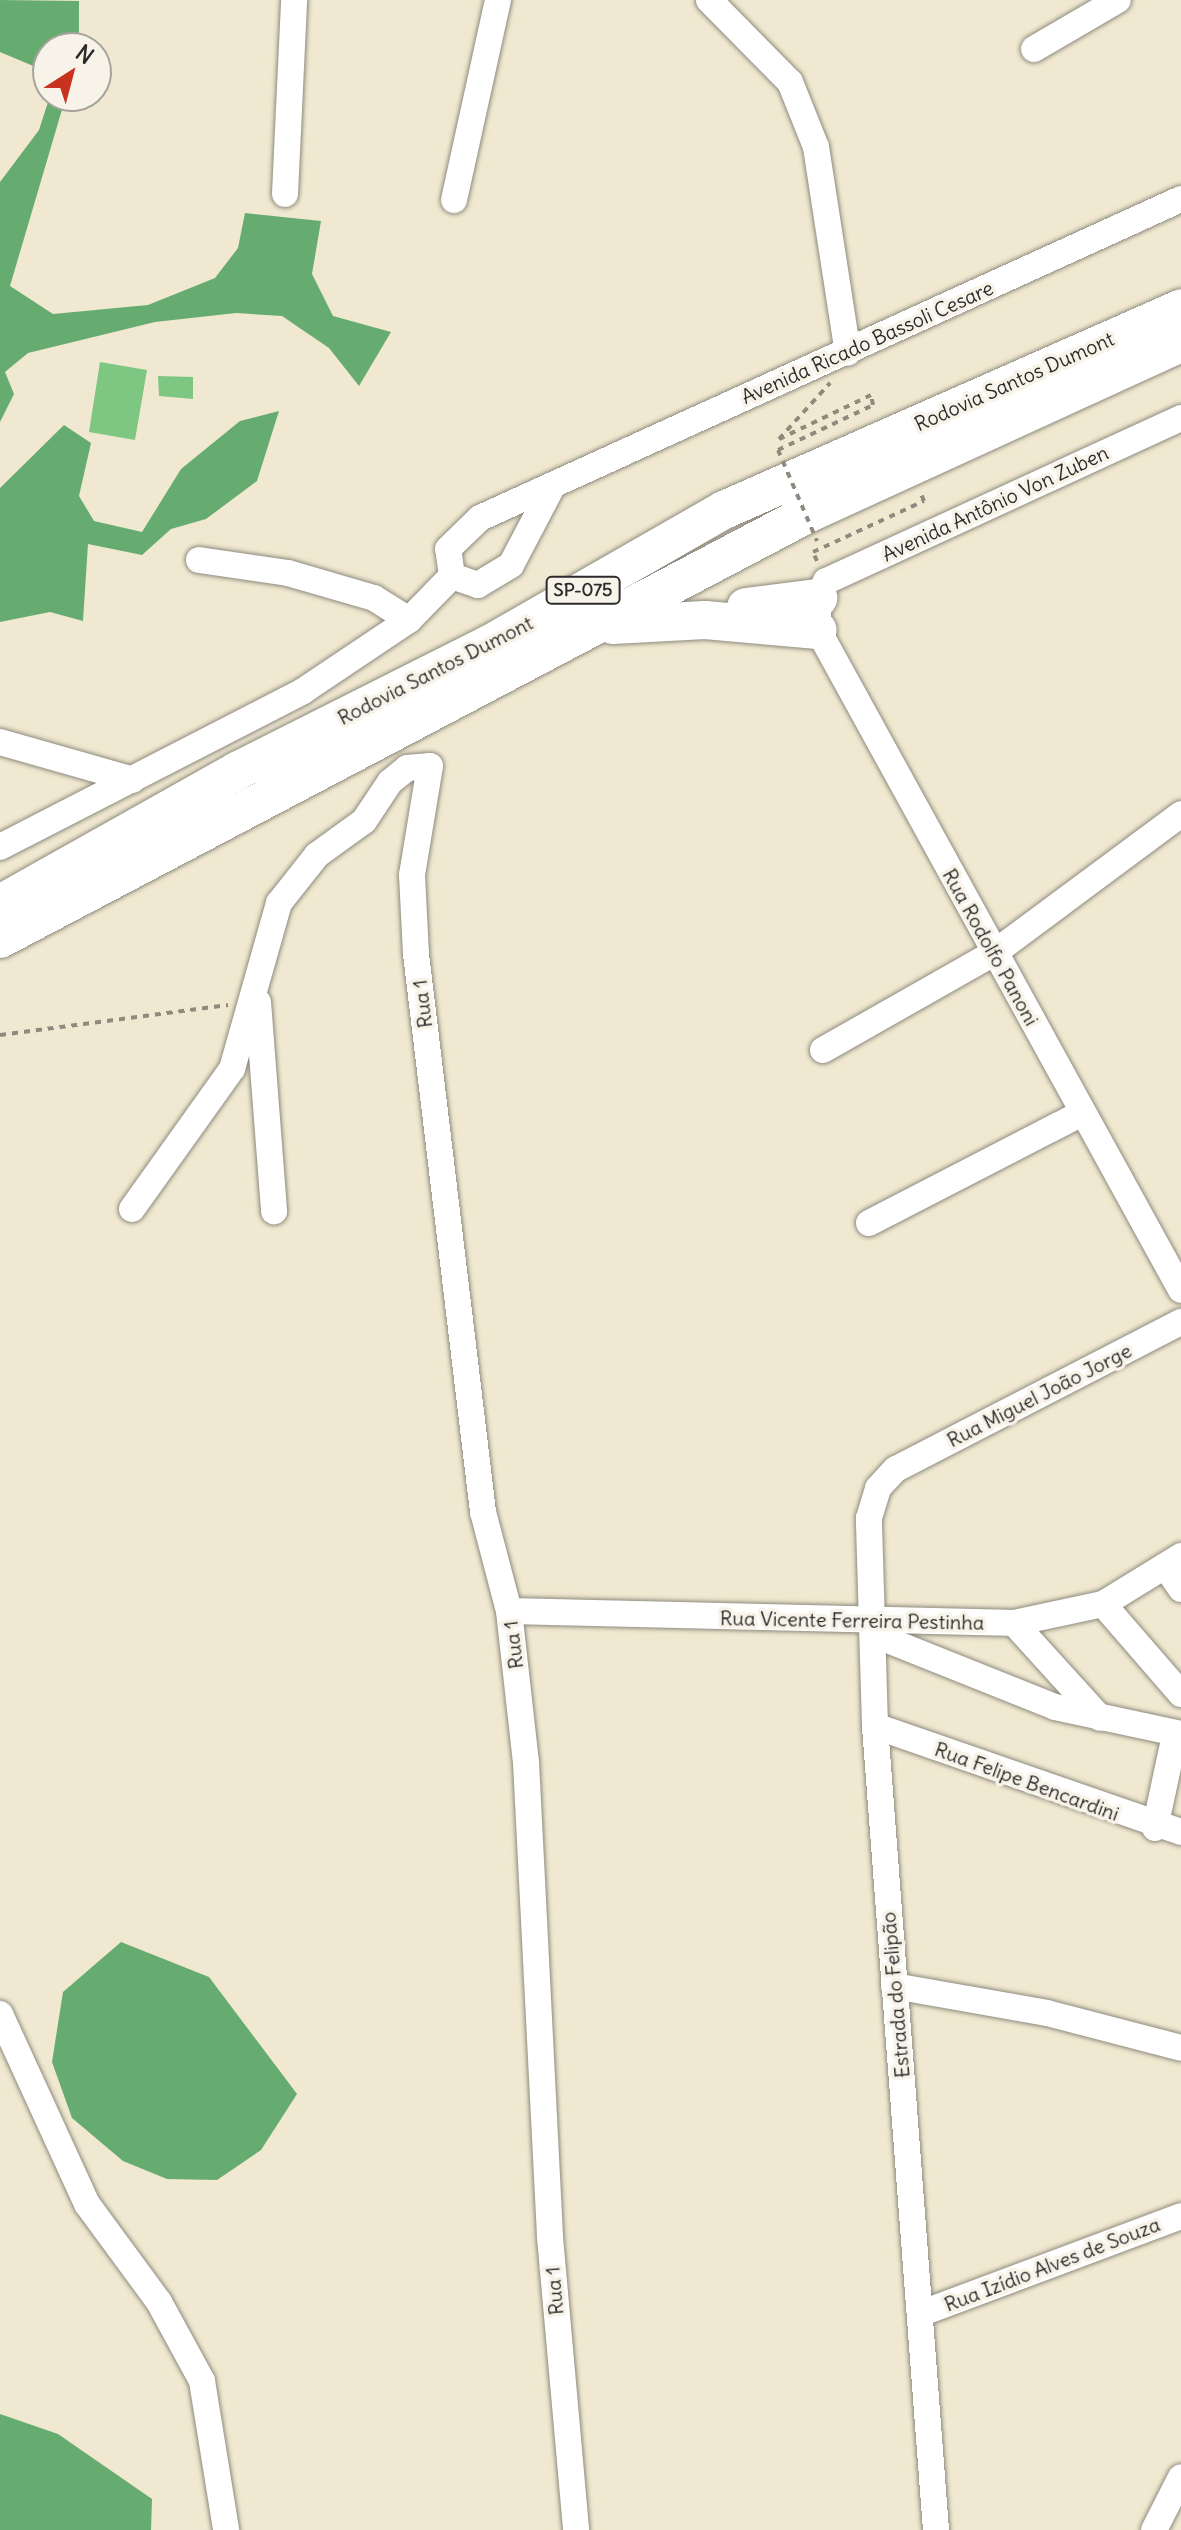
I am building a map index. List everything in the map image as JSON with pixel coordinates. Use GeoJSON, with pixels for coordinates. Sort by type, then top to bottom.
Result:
{"type":"FeatureCollection","features":[{"type":"Feature","properties":{"kind":"highway","name":"Rodovia Santos Dumont"},"geometry":{"type":"LineString","coordinates":[[0,904],[237,771],[488,645],[724,510],[1181,308]]}},
{"type":"Feature","properties":{"kind":"highway","name":"Rodovia Santos Dumont"},"geometry":{"type":"LineString","coordinates":[[0,939],[807,514],[1181,343]]}},
{"type":"Feature","properties":{"kind":"highway"},"geometry":{"type":"LineString","coordinates":[[598,626],[705,620],[768,601],[821,603]]}},
{"type":"Feature","properties":{"kind":"street"},"geometry":{"type":"LineString","coordinates":[[285,194],[294,0]]}},
{"type":"Feature","properties":{"kind":"street"},"geometry":{"type":"LineString","coordinates":[[454,200],[498,0]]}},
{"type":"Feature","properties":{"kind":"street"},"geometry":{"type":"LineString","coordinates":[[709,0],[790,82],[816,147],[839,356]]}},
{"type":"Feature","properties":{"kind":"street"},"geometry":{"type":"LineString","coordinates":[[1034,49],[1118,0]]}},
{"type":"Feature","properties":{"kind":"street","name":"Avenida Ricado Bassoli Cesare"},"geometry":{"type":"LineString","coordinates":[[452,576],[444,563],[461,531],[553,485],[1181,199]]}},
{"type":"Feature","properties":{"kind":"street","name":"Avenida Antônio Von Zuben"},"geometry":{"type":"LineString","coordinates":[[821,603],[1181,418]]}},
{"type":"Feature","properties":{"kind":"street"},"geometry":{"type":"LineString","coordinates":[[0,847],[303,691],[409,620],[452,576],[478,585],[511,565],[553,485]]}},
{"type":"Feature","properties":{"kind":"street"},"geometry":{"type":"LineString","coordinates":[[199,560],[288,573],[374,598],[409,620]]}},
{"type":"Feature","properties":{"kind":"street","name":"Rua Rodolfo Panoni"},"geometry":{"type":"LineString","coordinates":[[821,603],[994,953],[1181,1290]]}},
{"type":"Feature","properties":{"kind":"street"},"geometry":{"type":"LineString","coordinates":[[0,742],[133,780]]}},
{"type":"Feature","properties":{"kind":"street","name":"Rua 1"},"geometry":{"type":"LineString","coordinates":[[254,992],[279,903],[317,855],[364,821],[407,768],[430,766],[412,875],[416,954],[483,1512],[509,1611],[526,1762],[550,2237],[576,2530]]}},
{"type":"Feature","properties":{"kind":"street"},"geometry":{"type":"LineString","coordinates":[[823,1050],[994,953],[1180,817]]}},
{"type":"Feature","properties":{"kind":"street"},"geometry":{"type":"LineString","coordinates":[[132,1209],[232,1069],[254,992]]}},
{"type":"Feature","properties":{"kind":"street"},"geometry":{"type":"LineString","coordinates":[[254,992],[274,1211]]}},
{"type":"Feature","properties":{"kind":"street"},"geometry":{"type":"LineString","coordinates":[[869,1223],[1082,1113]]}},
{"type":"Feature","properties":{"kind":"street","name":"Rua Miguel João Jorge"},"geometry":{"type":"LineString","coordinates":[[896,1469],[1181,1322]]}},
{"type":"Feature","properties":{"kind":"street","name":"Estrada do Felipão"},"geometry":{"type":"LineString","coordinates":[[896,1469],[878,1488],[869,1518],[875,1628],[875,1726],[922,2313],[936,2530]]}},
{"type":"Feature","properties":{"kind":"street"},"geometry":{"type":"LineString","coordinates":[[1173,1561],[1181,1589]]}},
{"type":"Feature","properties":{"kind":"street","name":"Rua Vicente Ferreira Pestinha"},"geometry":{"type":"LineString","coordinates":[[509,1611],[875,1628],[1014,1623],[1103,1604],[1173,1561]]}},
{"type":"Feature","properties":{"kind":"street"},"geometry":{"type":"LineString","coordinates":[[1103,1604],[1181,1694]]}},
{"type":"Feature","properties":{"kind":"street"},"geometry":{"type":"LineString","coordinates":[[1014,1623],[1100,1718]]}},
{"type":"Feature","properties":{"kind":"street"},"geometry":{"type":"LineString","coordinates":[[875,1628],[1100,1718],[1178,1734],[1168,1830]]}},
{"type":"Feature","properties":{"kind":"street","name":"Rua Felipe Bencardini"},"geometry":{"type":"LineString","coordinates":[[875,1726],[1168,1830]]}},
{"type":"Feature","properties":{"kind":"street"},"geometry":{"type":"LineString","coordinates":[[894,1986],[1047,2013],[1181,2048]]}},
{"type":"Feature","properties":{"kind":"street"},"geometry":{"type":"LineString","coordinates":[[0,2014],[87,2204],[159,2302],[202,2381],[226,2530]]}},
{"type":"Feature","properties":{"kind":"street","name":"Rua Izídio Alves de Souza"},"geometry":{"type":"LineString","coordinates":[[922,2313],[1180,2218]]}},
{"type":"Feature","properties":{"kind":"street"},"geometry":{"type":"LineString","coordinates":[[1154,2530],[1181,2477]]}},
{"type":"Feature","properties":{"kind":"path"},"geometry":{"type":"LineString","coordinates":[[821,603],[813,552],[923,499],[920,493],[817,541],[778,450],[873,405],[871,395],[779,439],[830,386],[839,356]]}},
{"type":"Feature","properties":{"kind":"path"},"geometry":{"type":"LineString","coordinates":[[0,1035],[254,992]]}},
{"type":"Feature","properties":{"kind":"green space"},"geometry":{"type":"Polygon","coordinates":[[[0,0],[79,1],[79,32],[32,32],[32,65],[0,52],[0,0]]]}},
{"type":"Feature","properties":{"kind":"green space"},"geometry":{"type":"Polygon","coordinates":[[[45,112],[61,112],[10,286],[53,314],[148,305],[215,278],[238,248],[245,213],[321,221],[312,274],[333,316],[391,332],[359,386],[329,348],[282,316],[236,313],[155,322],[28,353],[5,372],[14,394],[0,422],[0,182],[39,130],[45,112]]]}},
{"type":"Feature","properties":{"kind":"green space"},"geometry":{"type":"Polygon","coordinates":[[[100,362],[147,370],[135,440],[89,432],[100,362]]]}},
{"type":"Feature","properties":{"kind":"green space"},"geometry":{"type":"Polygon","coordinates":[[[158,376],[193,377],[193,399],[159,396],[158,376]]]}},
{"type":"Feature","properties":{"kind":"green space"},"geometry":{"type":"Polygon","coordinates":[[[279,411],[257,481],[206,519],[171,529],[142,555],[88,544],[83,621],[50,612],[0,622],[0,488],[64,425],[91,443],[79,496],[94,521],[142,532],[181,469],[240,421],[279,411]]]}},
{"type":"Feature","properties":{"kind":"green space"},"geometry":{"type":"Polygon","coordinates":[[[121,1942],[209,1977],[297,2094],[261,2150],[217,2180],[167,2179],[123,2161],[72,2118],[52,2062],[63,1992],[121,1942]]]}},
{"type":"Feature","properties":{"kind":"green space"},"geometry":{"type":"Polygon","coordinates":[[[0,2414],[58,2434],[152,2499],[151,2530],[0,2530],[0,2414]]]}}]}
